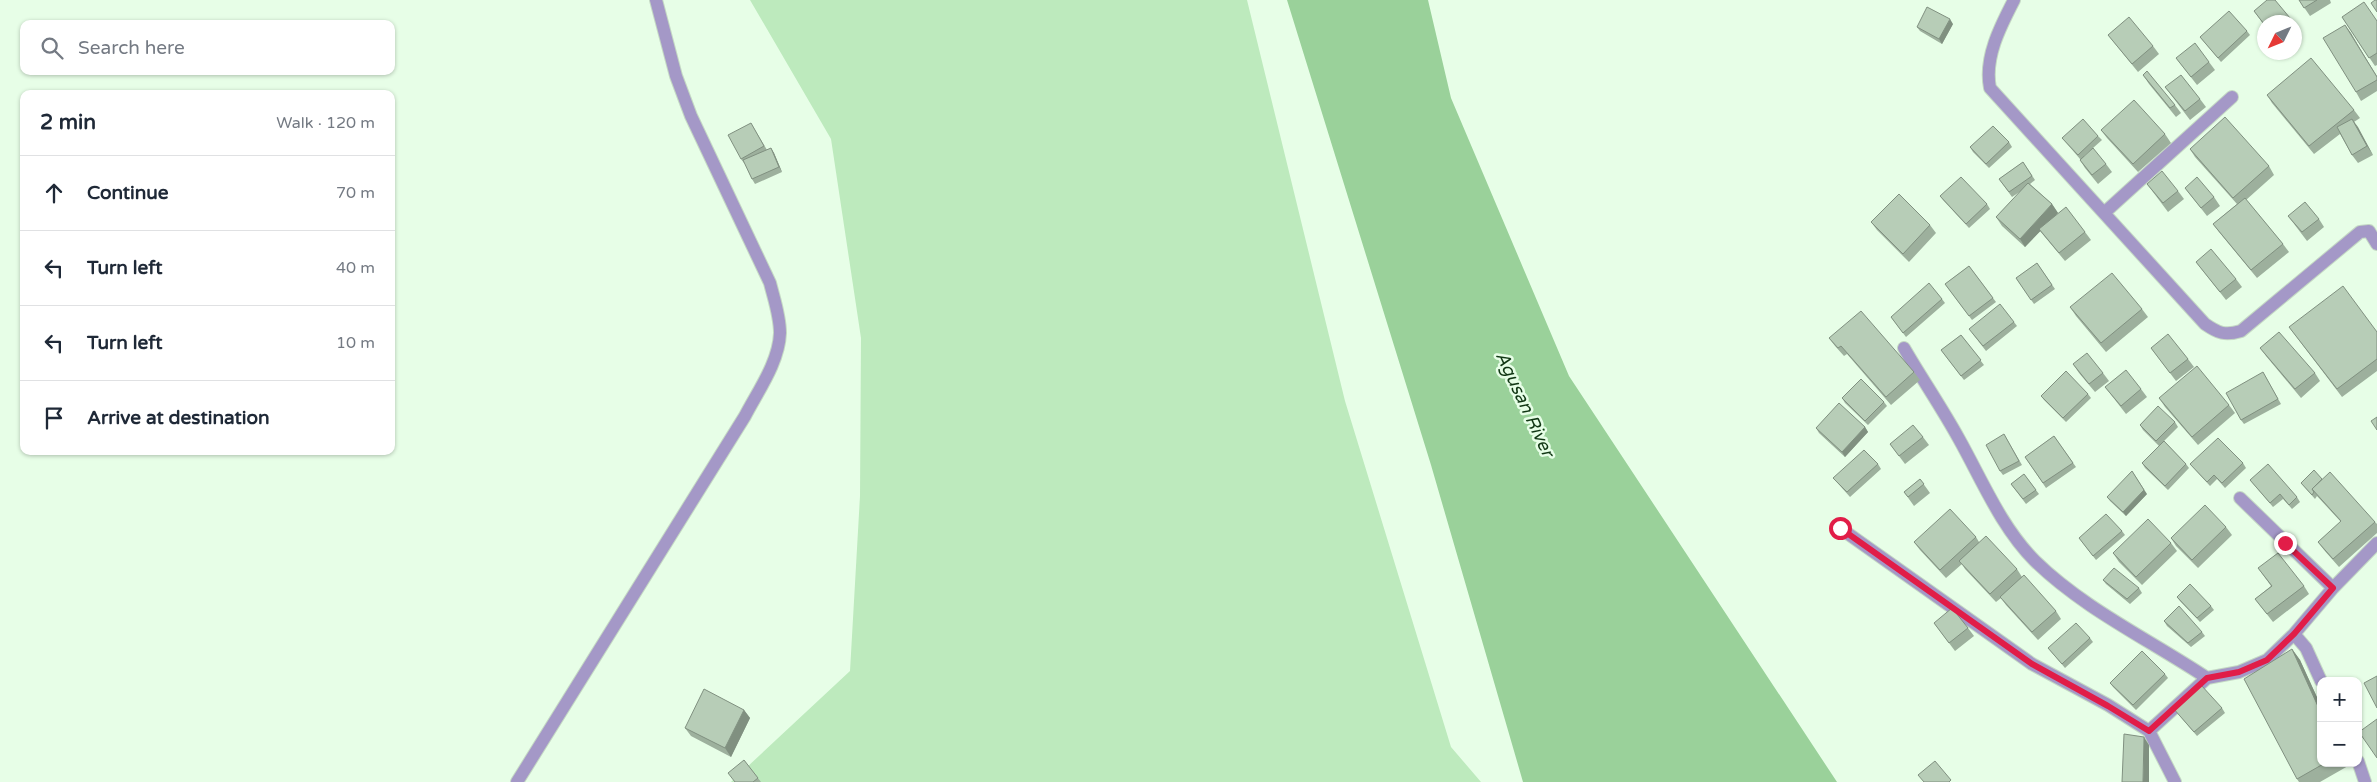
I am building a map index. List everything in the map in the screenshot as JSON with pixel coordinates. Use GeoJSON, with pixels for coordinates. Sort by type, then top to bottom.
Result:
{"type":"FeatureCollection","features":[{"type":"Feature","properties":{"kind":"street"},"geometry":{"type":"LineString","coordinates":[[517,782],[745,416],[766,377],[776,352],[780,334],[778,312],[770,283],[691,116],[676,76],[656,0]]}},
{"type":"Feature","properties":{"kind":"street"},"geometry":{"type":"LineString","coordinates":[[2014,0],[1989,58],[1988,77],[1990,88],[2006,108],[2053,154],[2205,324],[2219,333],[2229,335],[2241,331],[2360,232],[2369,231],[2377,244]]}},
{"type":"Feature","properties":{"kind":"street"},"geometry":{"type":"LineString","coordinates":[[2104,213],[2232,97]]}},
{"type":"Feature","properties":{"kind":"street"},"geometry":{"type":"LineString","coordinates":[[1904,348],[1953,428],[2000,514],[2016,539],[2035,561],[2069,589],[2207,678]]}},
{"type":"Feature","properties":{"kind":"street"},"geometry":{"type":"LineString","coordinates":[[2240,498],[2333,588]]}},
{"type":"Feature","properties":{"kind":"street"},"geometry":{"type":"LineString","coordinates":[[1840,528],[2032,664],[2149,731],[2175,782]]}},
{"type":"Feature","properties":{"kind":"street"},"geometry":{"type":"LineString","coordinates":[[2149,731],[2207,678],[2254,667],[2267,660],[2294,634],[2333,588],[2377,543]]}},
{"type":"Feature","properties":{"kind":"street"},"geometry":{"type":"LineString","coordinates":[[2294,634],[2306,648],[2319,677]]}},
{"type":"Feature","properties":{"kind":"street"},"geometry":{"type":"LineString","coordinates":[[2360,767],[2365,782]]}},
{"type":"Feature","properties":{"kind":"shaded area"},"geometry":{"type":"Polygon","coordinates":[[[750,0],[1247,0],[1345,401],[1451,747],[1481,782],[731,782],[850,671],[860,496],[861,338],[831,139],[750,0]]]}},
{"type":"Feature","properties":{"kind":"water","name":"Agusan River"},"geometry":{"type":"Polygon","coordinates":[[[1287,0],[1428,0],[1451,98],[1569,376],[1837,782],[1523,782],[1431,465],[1287,0]]]}},
{"type":"Feature","properties":{"kind":"building"},"geometry":{"type":"Polygon","coordinates":[[[2267,0],[2275,0],[2288,15],[2257,15],[2254,11],[2267,0]]]}},
{"type":"Feature","properties":{"kind":"building"},"geometry":{"type":"Polygon","coordinates":[[[2299,0],[2317,0],[2304,8],[2299,0]]]}},
{"type":"Feature","properties":{"kind":"building"},"geometry":{"type":"Polygon","coordinates":[[[2377,0],[2377,12],[2371,3],[2377,0]]]}},
{"type":"Feature","properties":{"kind":"building"},"geometry":{"type":"Polygon","coordinates":[[[2364,2],[2377,21],[2377,53],[2369,58],[2342,17],[2364,2]]]}},
{"type":"Feature","properties":{"kind":"building"},"geometry":{"type":"Polygon","coordinates":[[[1927,7],[1950,19],[1939,39],[1917,27],[1927,7]]]}},
{"type":"Feature","properties":{"kind":"building"},"geometry":{"type":"Polygon","coordinates":[[[2229,11],[2247,31],[2218,58],[2200,37],[2229,11]]]}},
{"type":"Feature","properties":{"kind":"building"},"geometry":{"type":"Polygon","coordinates":[[[2129,17],[2153,46],[2132,64],[2108,35],[2129,17]]]}},
{"type":"Feature","properties":{"kind":"building"},"geometry":{"type":"Polygon","coordinates":[[[2345,25],[2377,77],[2377,80],[2356,92],[2323,38],[2345,25]]]}},
{"type":"Feature","properties":{"kind":"building"},"geometry":{"type":"Polygon","coordinates":[[[2195,43],[2209,62],[2191,77],[2176,58],[2195,43]]]}},
{"type":"Feature","properties":{"kind":"building"},"geometry":{"type":"Polygon","coordinates":[[[2311,58],[2354,110],[2309,146],[2267,95],[2311,58]]]}},
{"type":"Feature","properties":{"kind":"building"},"geometry":{"type":"Polygon","coordinates":[[[2147,71],[2175,105],[2170,108],[2143,75],[2147,71]]]}},
{"type":"Feature","properties":{"kind":"building"},"geometry":{"type":"Polygon","coordinates":[[[2181,75],[2200,99],[2185,111],[2165,87],[2181,75]]]}},
{"type":"Feature","properties":{"kind":"building"},"geometry":{"type":"Polygon","coordinates":[[[2134,100],[2165,134],[2133,164],[2101,130],[2134,100]]]}},
{"type":"Feature","properties":{"kind":"building"},"geometry":{"type":"Polygon","coordinates":[[[2225,117],[2269,166],[2233,198],[2190,149],[2225,117]]]}},
{"type":"Feature","properties":{"kind":"building"},"geometry":{"type":"Polygon","coordinates":[[[2083,119],[2098,136],[2078,155],[2062,138],[2083,119]]]}},
{"type":"Feature","properties":{"kind":"building"},"geometry":{"type":"Polygon","coordinates":[[[2352,119],[2367,146],[2352,155],[2337,127],[2352,119]]]}},
{"type":"Feature","properties":{"kind":"building"},"geometry":{"type":"Polygon","coordinates":[[[751,123],[764,146],[741,159],[728,135],[751,123]]]}},
{"type":"Feature","properties":{"kind":"building"},"geometry":{"type":"Polygon","coordinates":[[[1993,126],[2009,142],[1986,164],[1970,147],[1993,126]]]}},
{"type":"Feature","properties":{"kind":"building"},"geometry":{"type":"Polygon","coordinates":[[[771,148],[779,167],[752,179],[743,160],[771,148]]]}},
{"type":"Feature","properties":{"kind":"building"},"geometry":{"type":"Polygon","coordinates":[[[2093,148],[2106,164],[2092,175],[2080,160],[2093,148]]]}},
{"type":"Feature","properties":{"kind":"building"},"geometry":{"type":"Polygon","coordinates":[[[2023,162],[2032,176],[2009,192],[1999,179],[2023,162]]]}},
{"type":"Feature","properties":{"kind":"building"},"geometry":{"type":"Polygon","coordinates":[[[2162,171],[2178,191],[2163,203],[2147,184],[2162,171]]]}},
{"type":"Feature","properties":{"kind":"building"},"geometry":{"type":"Polygon","coordinates":[[[1961,177],[1987,204],[1966,224],[1940,196],[1961,177]]]}},
{"type":"Feature","properties":{"kind":"building"},"geometry":{"type":"Polygon","coordinates":[[[2197,177],[2214,197],[2201,208],[2185,188],[2197,177]]]}},
{"type":"Feature","properties":{"kind":"building"},"geometry":{"type":"Polygon","coordinates":[[[2028,183],[2052,204],[2020,239],[1996,217],[2028,183]]]}},
{"type":"Feature","properties":{"kind":"building"},"geometry":{"type":"Polygon","coordinates":[[[1899,194],[1930,225],[1903,254],[1871,222],[1899,194]]]}},
{"type":"Feature","properties":{"kind":"building"},"geometry":{"type":"Polygon","coordinates":[[[2245,198],[2283,244],[2251,270],[2213,224],[2245,198]]]}},
{"type":"Feature","properties":{"kind":"building"},"geometry":{"type":"Polygon","coordinates":[[[2305,202],[2319,219],[2302,232],[2288,216],[2305,202]]]}},
{"type":"Feature","properties":{"kind":"building"},"geometry":{"type":"Polygon","coordinates":[[[2066,207],[2085,232],[2059,253],[2039,229],[2066,207]]]}},
{"type":"Feature","properties":{"kind":"building"},"geometry":{"type":"Polygon","coordinates":[[[2211,249],[2236,279],[2220,292],[2196,262],[2211,249]]]}},
{"type":"Feature","properties":{"kind":"building"},"geometry":{"type":"Polygon","coordinates":[[[2037,263],[2052,285],[2031,300],[2016,278],[2037,263]]]}},
{"type":"Feature","properties":{"kind":"building"},"geometry":{"type":"Polygon","coordinates":[[[1969,266],[1993,298],[1969,316],[1945,284],[1969,266]]]}},
{"type":"Feature","properties":{"kind":"building"},"geometry":{"type":"Polygon","coordinates":[[[2112,273],[2142,309],[2101,343],[2070,307],[2112,273]]]}},
{"type":"Feature","properties":{"kind":"building"},"geometry":{"type":"Polygon","coordinates":[[[1929,283],[1942,299],[1903,333],[1891,317],[1929,283]]]}},
{"type":"Feature","properties":{"kind":"building"},"geometry":{"type":"Polygon","coordinates":[[[2343,286],[2377,332],[2377,359],[2337,389],[2289,327],[2343,286]]]}},
{"type":"Feature","properties":{"kind":"building"},"geometry":{"type":"Polygon","coordinates":[[[2000,304],[2014,322],[1983,346],[1969,329],[2000,304]]]}},
{"type":"Feature","properties":{"kind":"building"},"geometry":{"type":"Polygon","coordinates":[[[1861,311],[1914,372],[1886,397],[1841,346],[1838,348],[1829,338],[1861,311]]]}},
{"type":"Feature","properties":{"kind":"building"},"geometry":{"type":"Polygon","coordinates":[[[2279,332],[2315,373],[2295,389],[2260,348],[2279,332]]]}},
{"type":"Feature","properties":{"kind":"building"},"geometry":{"type":"Polygon","coordinates":[[[2168,334],[2188,359],[2170,373],[2151,348],[2168,334]]]}},
{"type":"Feature","properties":{"kind":"building"},"geometry":{"type":"Polygon","coordinates":[[[1961,335],[1981,360],[1961,376],[1941,350],[1961,335]]]}},
{"type":"Feature","properties":{"kind":"building"},"geometry":{"type":"Polygon","coordinates":[[[2087,353],[2103,373],[2089,384],[2073,364],[2087,353]]]}},
{"type":"Feature","properties":{"kind":"building"},"geometry":{"type":"Polygon","coordinates":[[[2197,366],[2229,405],[2192,437],[2159,398],[2197,366]]]}},
{"type":"Feature","properties":{"kind":"building"},"geometry":{"type":"Polygon","coordinates":[[[2126,370],[2141,389],[2121,406],[2105,387],[2126,370]]]}},
{"type":"Feature","properties":{"kind":"building"},"geometry":{"type":"Polygon","coordinates":[[[2066,371],[2088,394],[2063,418],[2041,396],[2066,371]]]}},
{"type":"Feature","properties":{"kind":"building"},"geometry":{"type":"Polygon","coordinates":[[[2263,372],[2278,399],[2241,420],[2226,393],[2263,372]]]}},
{"type":"Feature","properties":{"kind":"building"},"geometry":{"type":"Polygon","coordinates":[[[1861,379],[1884,402],[1865,421],[1842,398],[1861,379]]]}},
{"type":"Feature","properties":{"kind":"building"},"geometry":{"type":"Polygon","coordinates":[[[1839,403],[1865,427],[1842,452],[1816,428],[1839,403]]]}},
{"type":"Feature","properties":{"kind":"building"},"geometry":{"type":"Polygon","coordinates":[[[2158,406],[2175,422],[2156,441],[2140,425],[2158,406]]]}},
{"type":"Feature","properties":{"kind":"building"},"geometry":{"type":"Polygon","coordinates":[[[2377,417],[2377,430],[2371,421],[2377,417]]]}},
{"type":"Feature","properties":{"kind":"building"},"geometry":{"type":"Polygon","coordinates":[[[1913,425],[1923,437],[1899,456],[1890,444],[1913,425]]]}},
{"type":"Feature","properties":{"kind":"building"},"geometry":{"type":"Polygon","coordinates":[[[2004,434],[2019,461],[2000,471],[1986,445],[2004,434]]]}},
{"type":"Feature","properties":{"kind":"building"},"geometry":{"type":"Polygon","coordinates":[[[2054,436],[2073,463],[2043,483],[2025,457],[2054,436]]]}},
{"type":"Feature","properties":{"kind":"building"},"geometry":{"type":"Polygon","coordinates":[[[2218,438],[2243,463],[2222,483],[2214,475],[2207,482],[2190,464],[2218,438]]]}},
{"type":"Feature","properties":{"kind":"building"},"geometry":{"type":"Polygon","coordinates":[[[2164,441],[2186,464],[2165,486],[2142,463],[2164,441]]]}},
{"type":"Feature","properties":{"kind":"building"},"geometry":{"type":"Polygon","coordinates":[[[1864,450],[1878,464],[1847,492],[1833,478],[1864,450]]]}},
{"type":"Feature","properties":{"kind":"building"},"geometry":{"type":"Polygon","coordinates":[[[2268,464],[2297,497],[2289,505],[2280,494],[2270,503],[2250,480],[2268,464]]]}},
{"type":"Feature","properties":{"kind":"building"},"geometry":{"type":"Polygon","coordinates":[[[2314,470],[2322,479],[2312,489],[2314,492],[2312,495],[2301,483],[2314,470]]]}},
{"type":"Feature","properties":{"kind":"building"},"geometry":{"type":"Polygon","coordinates":[[[2132,471],[2144,490],[2123,512],[2107,497],[2132,471]]]}},
{"type":"Feature","properties":{"kind":"building"},"geometry":{"type":"Polygon","coordinates":[[[2330,472],[2375,522],[2333,559],[2318,542],[2341,521],[2312,489],[2330,472]]]}},
{"type":"Feature","properties":{"kind":"building"},"geometry":{"type":"Polygon","coordinates":[[[2024,474],[2036,490],[2023,499],[2011,484],[2024,474]]]}},
{"type":"Feature","properties":{"kind":"building"},"geometry":{"type":"Polygon","coordinates":[[[1920,479],[1924,484],[1908,497],[1904,492],[1920,479]]]}},
{"type":"Feature","properties":{"kind":"building"},"geometry":{"type":"Polygon","coordinates":[[[2205,505],[2226,527],[2192,560],[2171,538],[2205,505]]]}},
{"type":"Feature","properties":{"kind":"building"},"geometry":{"type":"Polygon","coordinates":[[[1950,509],[1976,537],[1940,570],[1914,542],[1950,509]]]}},
{"type":"Feature","properties":{"kind":"building"},"geometry":{"type":"Polygon","coordinates":[[[2106,514],[2122,531],[2093,556],[2079,538],[2106,514]]]}},
{"type":"Feature","properties":{"kind":"building"},"geometry":{"type":"Polygon","coordinates":[[[2148,519],[2171,543],[2136,577],[2113,553],[2148,519]]]}},
{"type":"Feature","properties":{"kind":"building"},"geometry":{"type":"Polygon","coordinates":[[[1986,536],[2017,569],[1990,594],[1959,561],[1986,536]]]}},
{"type":"Feature","properties":{"kind":"building"},"geometry":{"type":"Polygon","coordinates":[[[2278,553],[2304,586],[2267,614],[2255,599],[2272,586],[2258,568],[2278,553]]]}},
{"type":"Feature","properties":{"kind":"building"},"geometry":{"type":"Polygon","coordinates":[[[2114,568],[2139,588],[2127,599],[2103,580],[2114,568]]]}},
{"type":"Feature","properties":{"kind":"building"},"geometry":{"type":"Polygon","coordinates":[[[2024,575],[2056,611],[2032,632],[2000,597],[2024,575]]]}},
{"type":"Feature","properties":{"kind":"building"},"geometry":{"type":"Polygon","coordinates":[[[2190,584],[2211,606],[2197,618],[2177,597],[2190,584]]]}},
{"type":"Feature","properties":{"kind":"building"},"geometry":{"type":"Polygon","coordinates":[[[2179,606],[2202,632],[2188,643],[2164,621],[2179,606]]]}},
{"type":"Feature","properties":{"kind":"building"},"geometry":{"type":"Polygon","coordinates":[[[1952,608],[1968,628],[1949,643],[1934,623],[1952,608]]]}},
{"type":"Feature","properties":{"kind":"building"},"geometry":{"type":"Polygon","coordinates":[[[2076,623],[2090,638],[2062,664],[2048,648],[2076,623]]]}},
{"type":"Feature","properties":{"kind":"building"},"geometry":{"type":"Polygon","coordinates":[[[2292,649],[2317,704],[2318,767],[2297,779],[2244,679],[2292,649]]]}},
{"type":"Feature","properties":{"kind":"building"},"geometry":{"type":"Polygon","coordinates":[[[2142,651],[2165,674],[2133,705],[2110,683],[2142,651]]]}},
{"type":"Feature","properties":{"kind":"building"},"geometry":{"type":"Polygon","coordinates":[[[2377,676],[2377,708],[2364,683],[2377,676]]]}},
{"type":"Feature","properties":{"kind":"building"},"geometry":{"type":"Polygon","coordinates":[[[2201,685],[2222,708],[2194,732],[2173,708],[2201,685]]]}},
{"type":"Feature","properties":{"kind":"building"},"geometry":{"type":"Polygon","coordinates":[[[704,689],[744,710],[725,748],[685,728],[704,689]]]}},
{"type":"Feature","properties":{"kind":"building"},"geometry":{"type":"Polygon","coordinates":[[[2377,719],[2377,758],[2362,736],[2362,730],[2377,719]]]}},
{"type":"Feature","properties":{"kind":"building"},"geometry":{"type":"Polygon","coordinates":[[[2124,734],[2144,737],[2143,782],[2122,782],[2124,734]]]}},
{"type":"Feature","properties":{"kind":"building"},"geometry":{"type":"Polygon","coordinates":[[[744,760],[758,778],[753,782],[735,782],[728,773],[744,760]]]}},
{"type":"Feature","properties":{"kind":"building"},"geometry":{"type":"Polygon","coordinates":[[[1935,761],[1951,780],[1949,782],[1924,782],[1918,775],[1935,761]]]}},
{"type":"Feature","properties":{"kind":"route"},"geometry":{"type":"LineString","coordinates":[[1840,528],[1874,550],[2032,664],[2149,731],[2207,678],[2239,672],[2267,660],[2294,634],[2333,588],[2285,543]]}}]}
